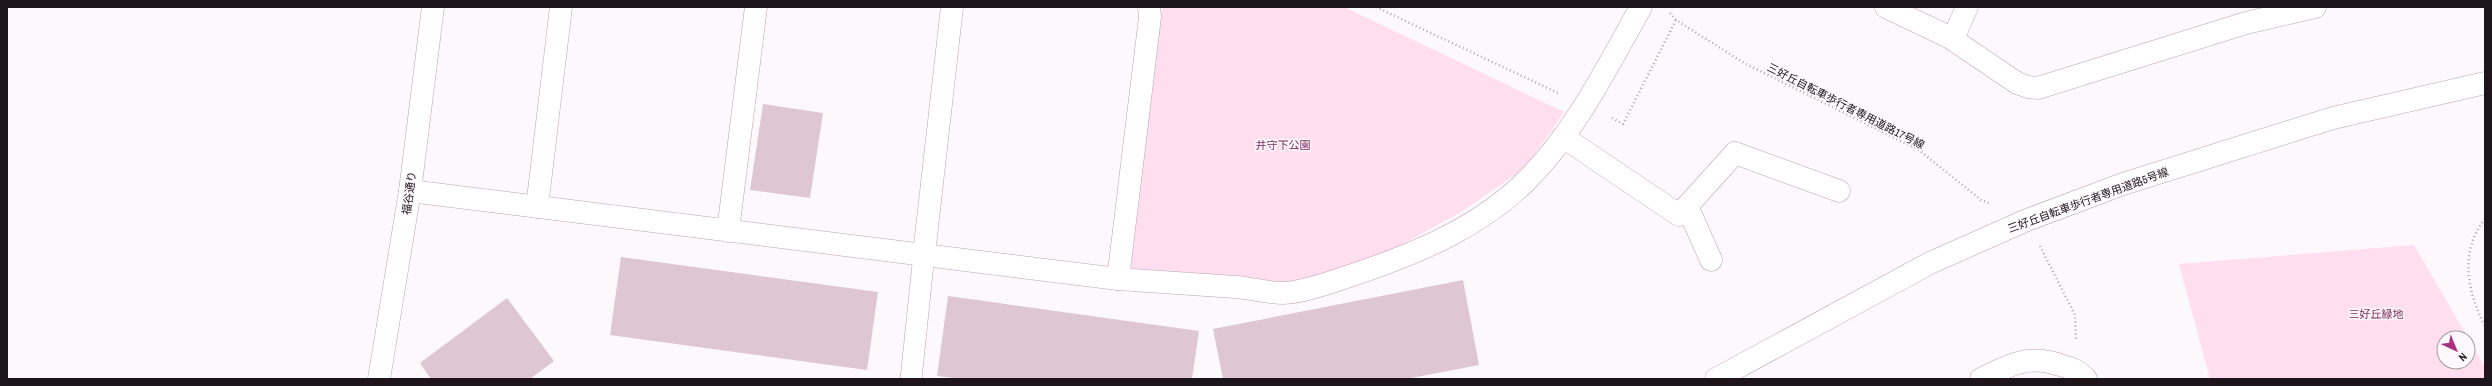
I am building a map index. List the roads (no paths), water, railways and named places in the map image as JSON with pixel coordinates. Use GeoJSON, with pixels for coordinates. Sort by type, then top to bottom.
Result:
{"type":"FeatureCollection","features":[{"type":"Feature","properties":{"kind":"street","name":"福谷通り"},"geometry":{"type":"LineString","coordinates":[[379,379],[410,192],[433,7]]}},
{"type":"Feature","properties":{"kind":"street"},"geometry":{"type":"LineString","coordinates":[[537,207],[561,7]]}},
{"type":"Feature","properties":{"kind":"street"},"geometry":{"type":"LineString","coordinates":[[728,231],[756,7]]}},
{"type":"Feature","properties":{"kind":"street"},"geometry":{"type":"LineString","coordinates":[[924,254],[952,7]]}},
{"type":"Feature","properties":{"kind":"street"},"geometry":{"type":"LineString","coordinates":[[1118,279],[1150,17],[1149,7]]}},
{"type":"Feature","properties":{"kind":"street"},"geometry":{"type":"LineString","coordinates":[[410,192],[1118,279],[1199,286],[1235,286],[1284,293],[1326,283],[1401,259],[1450,236],[1491,209],[1527,180],[1563,137],[1586,106],[1641,7]]}},
{"type":"Feature","properties":{"kind":"street"},"geometry":{"type":"LineString","coordinates":[[1886,7],[1952,39],[2017,83],[2028,87],[2038,88],[2246,23],[2315,7]]}},
{"type":"Feature","properties":{"kind":"street"},"geometry":{"type":"LineString","coordinates":[[1952,39],[1967,7]]}},
{"type":"Feature","properties":{"kind":"street","name":"三好丘自転車歩行者専用道路5号線"},"geometry":{"type":"LineString","coordinates":[[1716,379],[1930,263],[2027,220],[2124,184],[2333,118],[2485,84]]}},
{"type":"Feature","properties":{"kind":"street"},"geometry":{"type":"LineString","coordinates":[[1563,137],[1679,215],[1736,153],[1839,191]]}},
{"type":"Feature","properties":{"kind":"street"},"geometry":{"type":"LineString","coordinates":[[1687,206],[1711,260]]}},
{"type":"Feature","properties":{"kind":"street"},"geometry":{"type":"LineString","coordinates":[[1981,379],[2020,361],[2044,360],[2082,375]]}},
{"type":"Feature","properties":{"kind":"lane"},"geometry":{"type":"LineString","coordinates":[[911,379],[924,254]]}},
{"type":"Feature","properties":{"kind":"park label","name":"井守下公園"},"geometry":{"type":"Point","coordinates":[1283,145]}},
{"type":"Feature","properties":{"kind":"park label","name":"三好丘緑地"},"geometry":{"type":"Point","coordinates":[2376,314]}}]}
